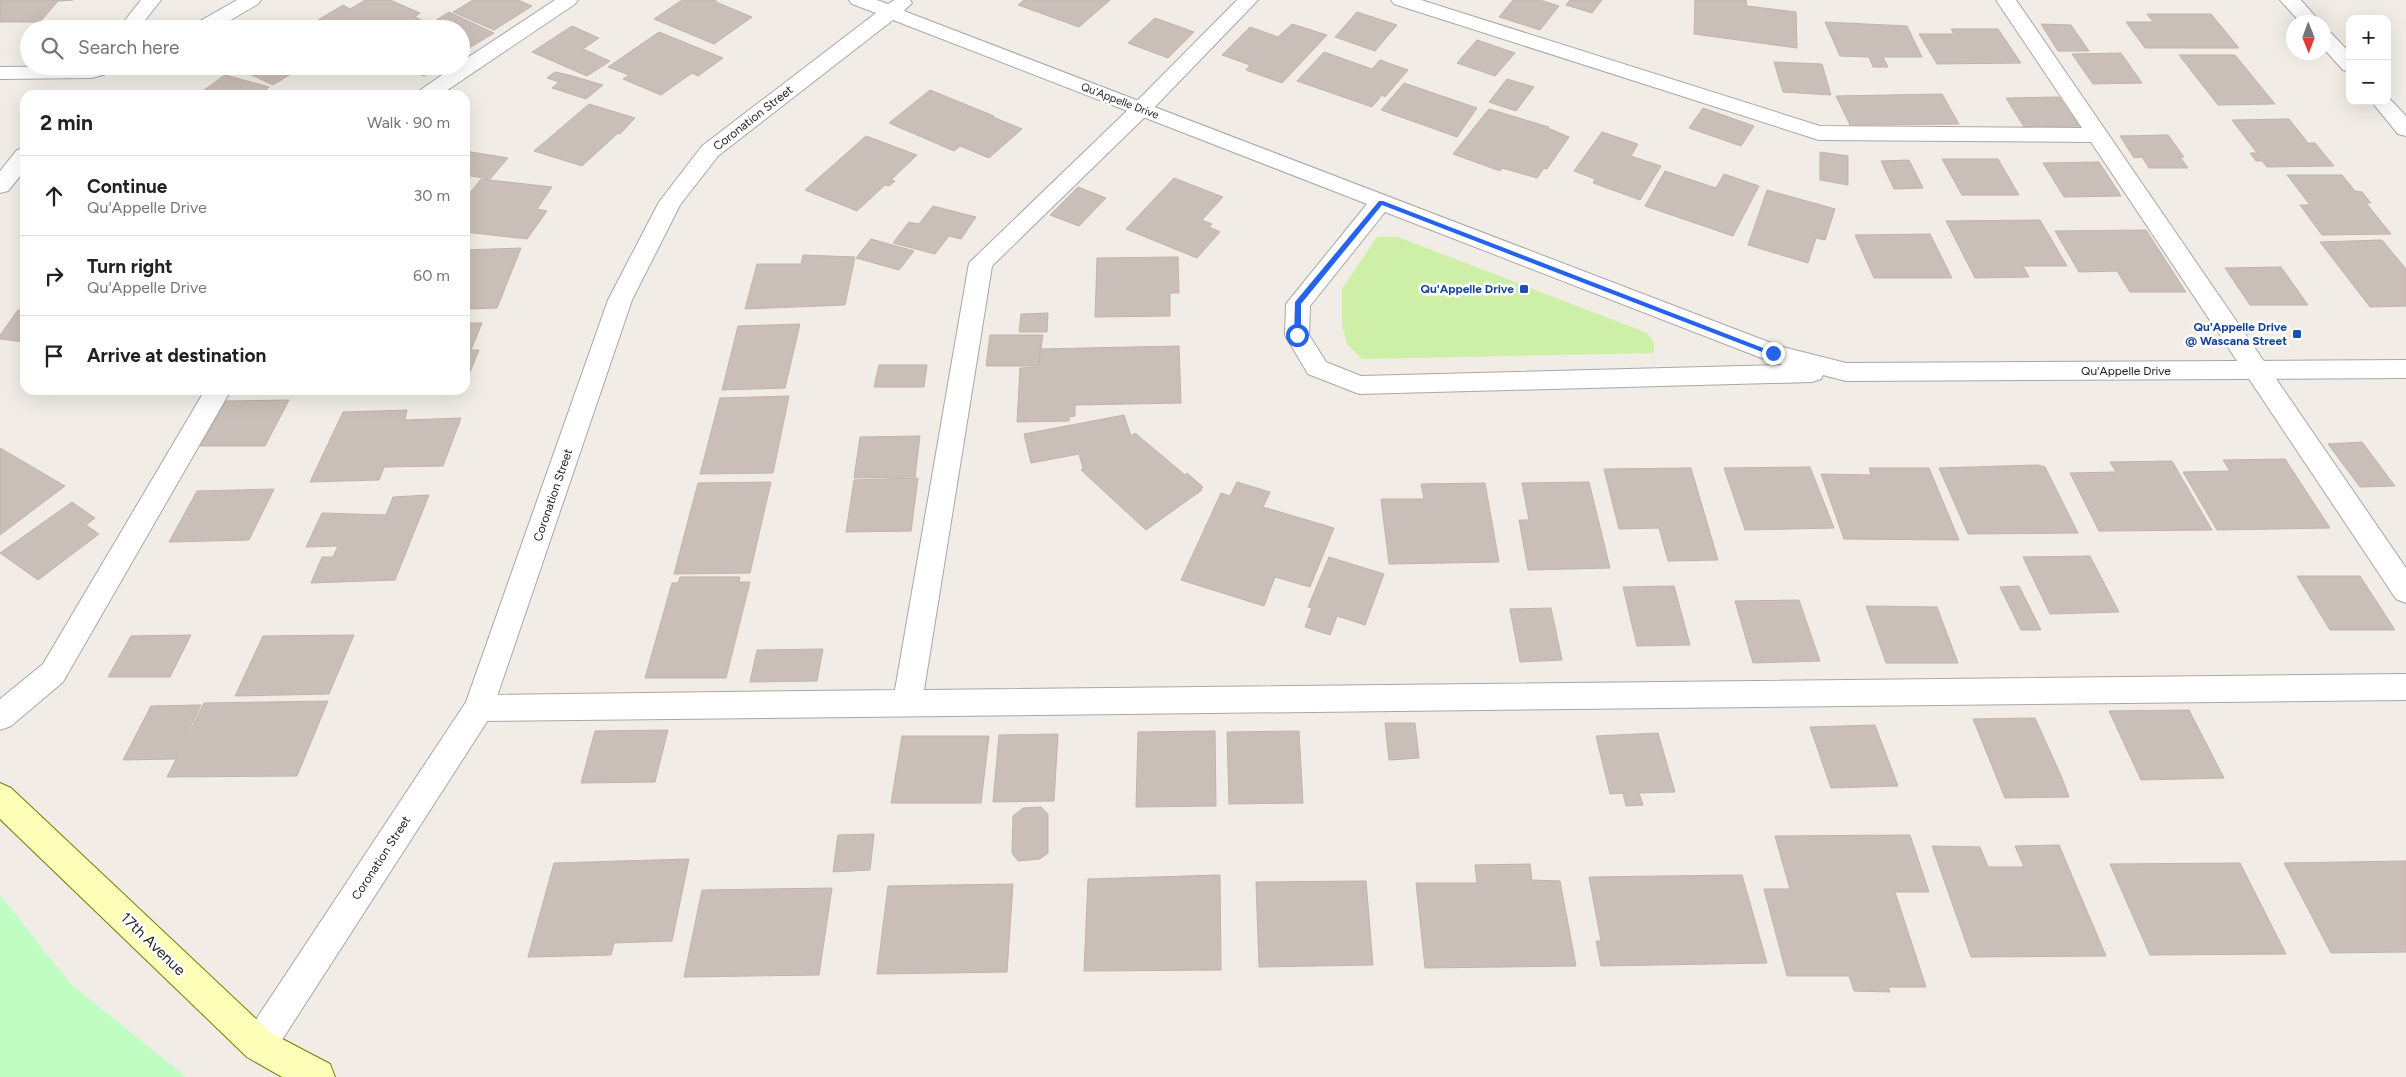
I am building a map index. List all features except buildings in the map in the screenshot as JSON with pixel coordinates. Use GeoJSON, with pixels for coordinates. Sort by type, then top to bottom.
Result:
{"type":"FeatureCollection","features":[{"type":"Feature","properties":{"kind":"street"},"geometry":{"type":"LineString","coordinates":[[135,20],[151,0]]}},
{"type":"Feature","properties":{"kind":"street"},"geometry":{"type":"LineString","coordinates":[[216,20],[252,0]]}},
{"type":"Feature","properties":{"kind":"street"},"geometry":{"type":"LineString","coordinates":[[470,66],[568,0]]}},
{"type":"Feature","properties":{"kind":"street","name":"Qu'Appelle Drive"},"geometry":{"type":"LineString","coordinates":[[859,0],[898,6],[1141,109],[1381,202],[1773,353],[1846,372]]}},
{"type":"Feature","properties":{"kind":"street"},"geometry":{"type":"LineString","coordinates":[[907,705],[981,263],[1141,109],[1248,0]]}},
{"type":"Feature","properties":{"kind":"street"},"geometry":{"type":"LineString","coordinates":[[1402,0],[1819,133],[2097,135]]}},
{"type":"Feature","properties":{"kind":"street"},"geometry":{"type":"LineString","coordinates":[[2006,0],[2406,591]]}},
{"type":"Feature","properties":{"kind":"street"},"geometry":{"type":"LineString","coordinates":[[2290,0],[2304,15]]}},
{"type":"Feature","properties":{"kind":"street","name":"Coronation Street"},"geometry":{"type":"LineString","coordinates":[[259,1045],[479,708],[620,300],[670,202],[710,151],[898,6]]}},
{"type":"Feature","properties":{"kind":"street"},"geometry":{"type":"LineString","coordinates":[[2331,45],[2346,62]]}},
{"type":"Feature","properties":{"kind":"street"},"geometry":{"type":"LineString","coordinates":[[0,73],[20,72]]}},
{"type":"Feature","properties":{"kind":"street"},"geometry":{"type":"LineString","coordinates":[[77,90],[89,75]]}},
{"type":"Feature","properties":{"kind":"street"},"geometry":{"type":"LineString","coordinates":[[433,90],[456,75]]}},
{"type":"Feature","properties":{"kind":"street"},"geometry":{"type":"LineString","coordinates":[[2385,105],[2406,129]]}},
{"type":"Feature","properties":{"kind":"street"},"geometry":{"type":"LineString","coordinates":[[0,186],[20,161]]}},
{"type":"Feature","properties":{"kind":"street","name":"Qu'Appelle Drive"},"geometry":{"type":"LineString","coordinates":[[1381,202],[1298,304],[1297,335],[1317,368],[1359,385],[1846,372],[2406,369]]}},
{"type":"Feature","properties":{"kind":"street"},"geometry":{"type":"LineString","coordinates":[[0,717],[53,673],[215,395]]}},
{"type":"Feature","properties":{"kind":"street"},"geometry":{"type":"LineString","coordinates":[[479,708],[907,705],[2406,687]]}},
{"type":"Feature","properties":{"kind":"street","name":"17th Avenue"},"geometry":{"type":"LineString","coordinates":[[0,798],[259,1045],[317,1077]]}},
{"type":"Feature","properties":{"kind":"green space"},"geometry":{"type":"Polygon","coordinates":[[[1377,237],[1398,237],[1647,333],[1654,343],[1654,353],[1362,359],[1347,344],[1342,325],[1342,289],[1377,237]]]}},
{"type":"Feature","properties":{"kind":"green space"},"geometry":{"type":"Polygon","coordinates":[[[0,895],[71,984],[186,1077],[0,1077],[0,895]]]}},
{"type":"Feature","properties":{"kind":"place","name":"Qu'Appelle Drive"},"geometry":{"type":"Point","coordinates":[1524,289]}},
{"type":"Feature","properties":{"kind":"place","name":"Qu'Appelle Drive @ Wascana Street"},"geometry":{"type":"Point","coordinates":[2297,334]}},
{"type":"Feature","properties":{"kind":"route"},"geometry":{"type":"LineString","coordinates":[[1297,335],[1298,304],[1381,202],[1773,353]]}}]}
